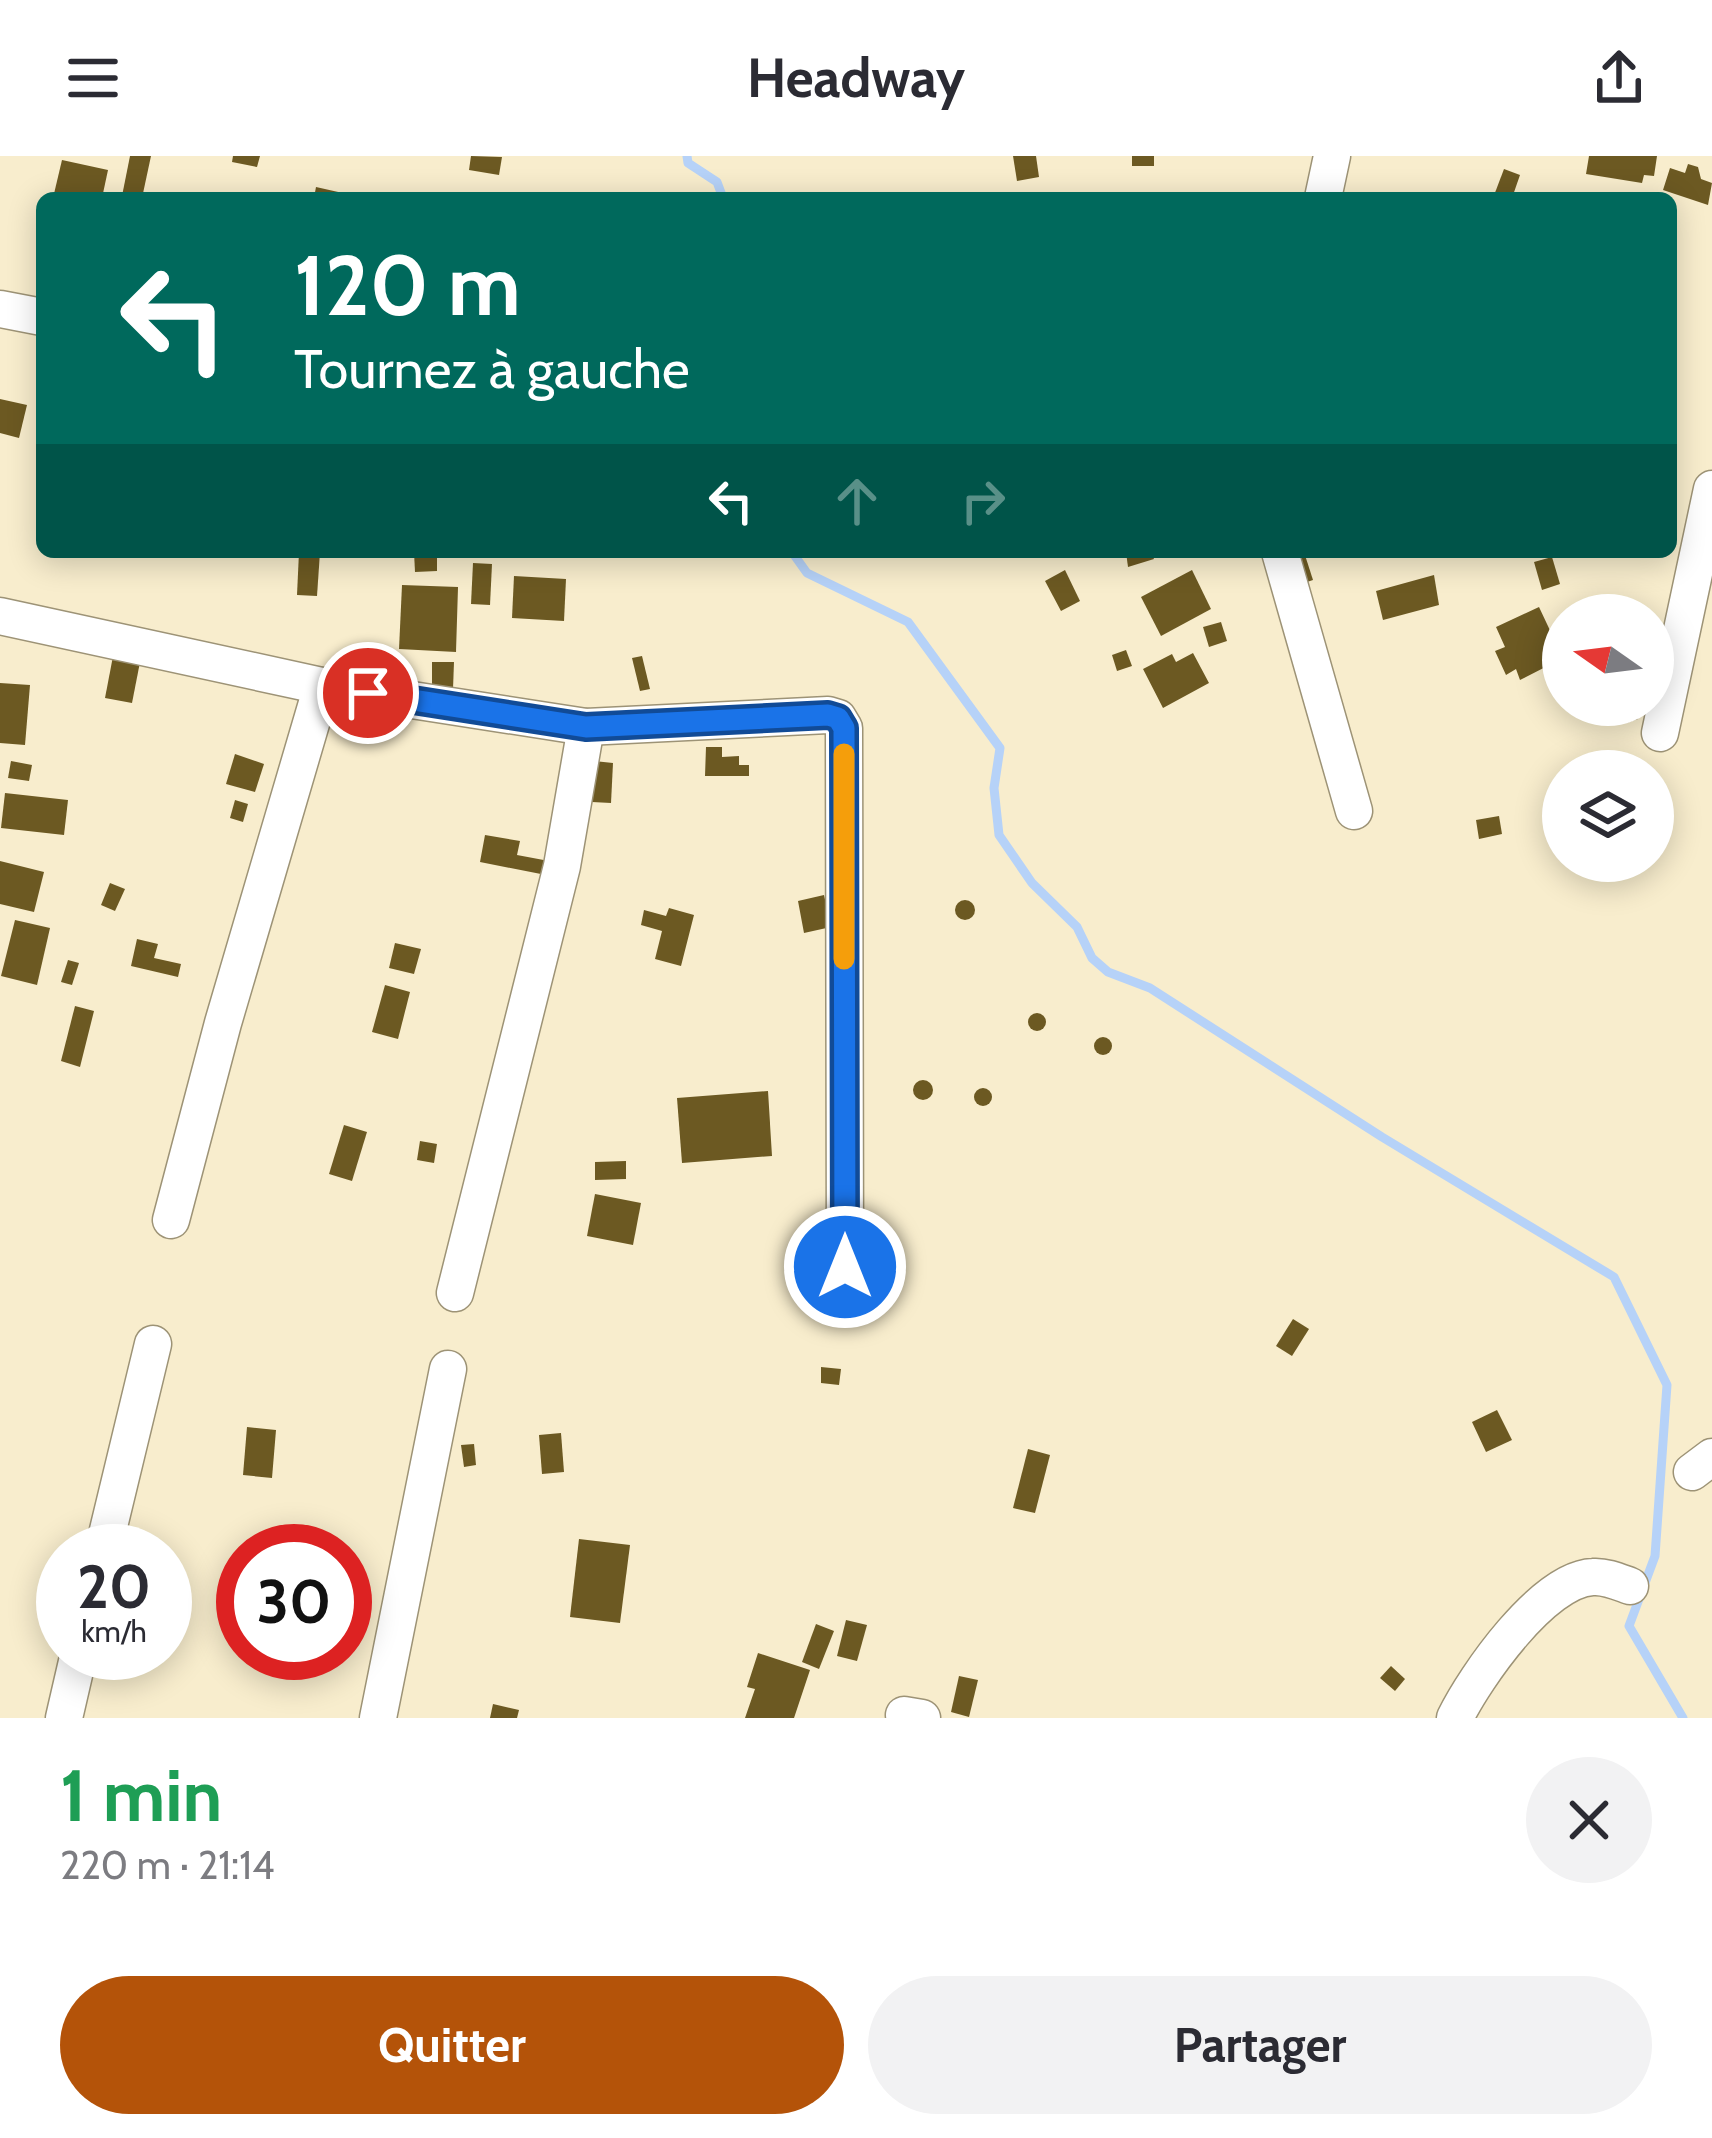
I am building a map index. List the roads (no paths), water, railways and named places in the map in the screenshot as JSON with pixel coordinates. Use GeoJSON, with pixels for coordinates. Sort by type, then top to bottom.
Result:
{"type":"FeatureCollection","features":[{"type":"Feature","properties":{"kind":"street"},"geometry":{"type":"LineString","coordinates":[[1324,192],[1332,156]]}},
{"type":"Feature","properties":{"kind":"street"},"geometry":{"type":"LineString","coordinates":[[0,309],[36,316]]}},
{"type":"Feature","properties":{"kind":"street"},"geometry":{"type":"LineString","coordinates":[[1660,733],[1712,489]]}},
{"type":"Feature","properties":{"kind":"street"},"geometry":{"type":"LineString","coordinates":[[1282,558],[1354,812]]}},
{"type":"Feature","properties":{"kind":"street"},"geometry":{"type":"LineString","coordinates":[[0,616],[322,686],[586,727],[838,718],[844,728],[845,1267]]}},
{"type":"Feature","properties":{"kind":"street"},"geometry":{"type":"LineString","coordinates":[[171,1220],[322,686]]}},
{"type":"Feature","properties":{"kind":"street"},"geometry":{"type":"LineString","coordinates":[[455,1293],[562,866],[586,727]]}},
{"type":"Feature","properties":{"kind":"street"},"geometry":{"type":"LineString","coordinates":[[110,1524],[153,1344]]}},
{"type":"Feature","properties":{"kind":"street"},"geometry":{"type":"LineString","coordinates":[[378,1718],[448,1369]]}},
{"type":"Feature","properties":{"kind":"street"},"geometry":{"type":"LineString","coordinates":[[1455,1718],[1502,1644],[1548,1600],[1592,1576],[1630,1586]]}},
{"type":"Feature","properties":{"kind":"street"},"geometry":{"type":"LineString","coordinates":[[64,1718],[73,1680]]}},
{"type":"Feature","properties":{"kind":"waterway"},"geometry":{"type":"LineString","coordinates":[[687,156],[688,163],[717,182],[721,192]]}},
{"type":"Feature","properties":{"kind":"waterway"},"geometry":{"type":"LineString","coordinates":[[796,558],[807,573],[908,622],[1000,748],[994,788],[999,835],[1032,883],[1077,927],[1092,958],[1108,972],[1150,988],[1382,1137],[1614,1277],[1667,1385],[1655,1556],[1629,1626],[1683,1718]]}}]}
